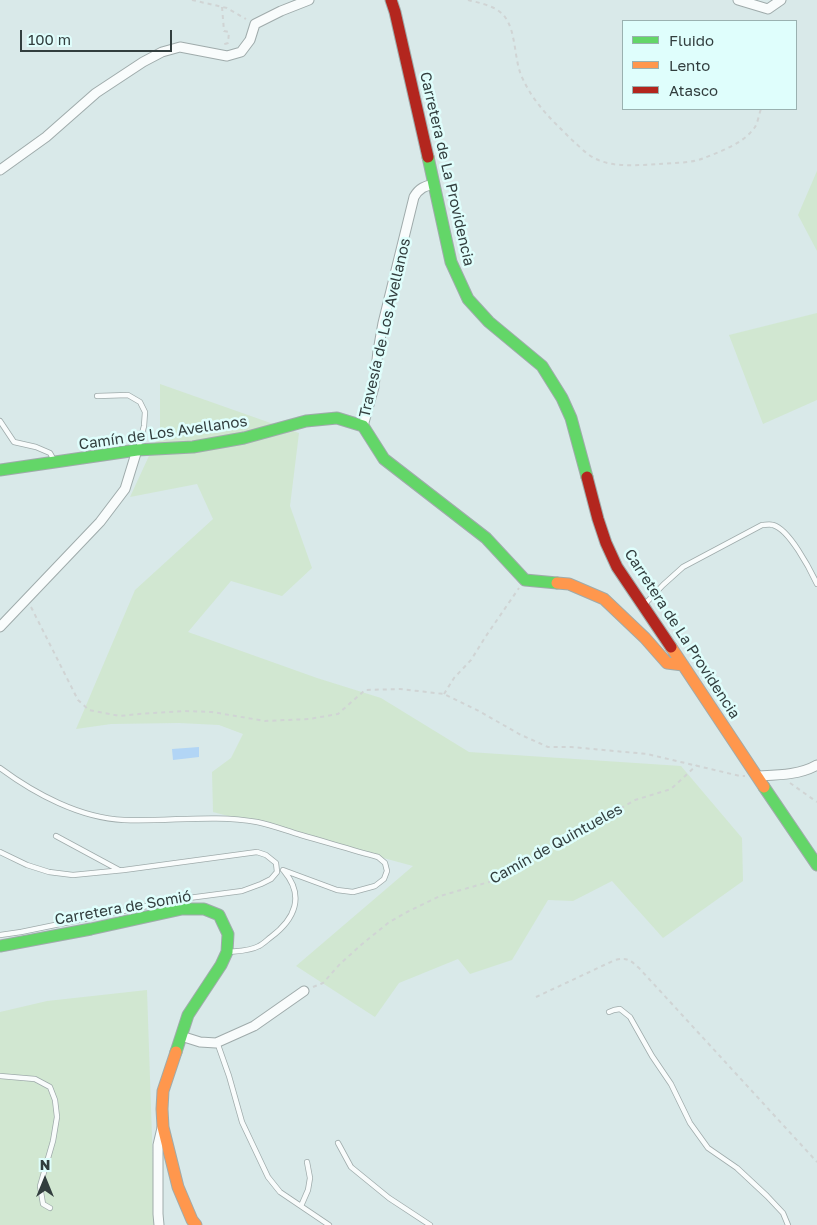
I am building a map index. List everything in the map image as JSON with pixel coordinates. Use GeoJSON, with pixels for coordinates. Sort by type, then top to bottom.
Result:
{"type":"FeatureCollection","features":[{"type":"Feature","properties":{"kind":"street"},"geometry":{"type":"LineString","coordinates":[[0,170],[46,137],[96,93],[143,62],[162,52],[180,47],[226,56],[241,52],[250,40],[255,24],[309,0]]}},
{"type":"Feature","properties":{"kind":"street","name":"Carretera de La Providencia"},"geometry":{"type":"LineString","coordinates":[[391,0],[451,262],[468,299],[489,322],[542,366],[562,398],[571,418],[598,519],[617,567],[642,607],[817,865]]}},
{"type":"Feature","properties":{"kind":"street"},"geometry":{"type":"LineString","coordinates":[[738,0],[768,9],[781,0]]}},
{"type":"Feature","properties":{"kind":"street","name":"Travesía de Los Avellanos"},"geometry":{"type":"LineString","coordinates":[[363,426],[374,387],[383,323],[414,197],[424,186],[434,184]]}},
{"type":"Feature","properties":{"kind":"street","name":"Camín de Los Avellanos"},"geometry":{"type":"LineString","coordinates":[[0,470],[137,450],[193,447],[244,438],[306,421],[337,418],[363,426]]}},
{"type":"Feature","properties":{"kind":"street"},"geometry":{"type":"LineString","coordinates":[[363,426],[384,459],[486,538],[525,580],[569,584],[604,599],[667,662],[683,665]]}},
{"type":"Feature","properties":{"kind":"street"},"geometry":{"type":"LineString","coordinates":[[0,627],[100,522],[125,488],[137,450]]}},
{"type":"Feature","properties":{"kind":"street"},"geometry":{"type":"LineString","coordinates":[[757,776],[809,770],[817,765]]}},
{"type":"Feature","properties":{"kind":"street","name":"Carretera de Somió"},"geometry":{"type":"LineString","coordinates":[[0,946],[182,909],[204,909],[219,915],[228,934],[227,952]]}},
{"type":"Feature","properties":{"kind":"street"},"geometry":{"type":"LineString","coordinates":[[196,1225],[192,1220],[178,1186],[163,1127],[163,1091],[188,1015],[221,965],[227,952]]}},
{"type":"Feature","properties":{"kind":"street"},"geometry":{"type":"LineString","coordinates":[[181,1036],[200,1042],[218,1042],[254,1026],[304,991]]}},
{"type":"Feature","properties":{"kind":"street"},"geometry":{"type":"LineString","coordinates":[[159,1225],[158,1145],[163,1127]]}},
{"type":"Feature","properties":{"kind":"lane"},"geometry":{"type":"LineString","coordinates":[[97,396],[128,395],[140,402],[145,412],[144,426],[137,450]]}},
{"type":"Feature","properties":{"kind":"lane"},"geometry":{"type":"LineString","coordinates":[[0,421],[14,442],[36,447],[50,453],[56,463]]}},
{"type":"Feature","properties":{"kind":"lane"},"geometry":{"type":"LineString","coordinates":[[642,607],[683,567],[762,525],[773,524],[790,539],[817,584]]}},
{"type":"Feature","properties":{"kind":"lane"},"geometry":{"type":"LineString","coordinates":[[811,572],[817,573]]}},
{"type":"Feature","properties":{"kind":"lane"},"geometry":{"type":"LineString","coordinates":[[0,768],[46,796],[84,813],[124,820],[223,818],[258,822],[378,857],[385,863],[387,870],[384,880],[375,886],[353,892],[337,890],[276,868]]}},
{"type":"Feature","properties":{"kind":"lane"},"geometry":{"type":"LineString","coordinates":[[56,836],[119,870]]}},
{"type":"Feature","properties":{"kind":"lane"},"geometry":{"type":"LineString","coordinates":[[0,852],[27,865],[49,872],[73,875],[103,873],[257,852],[266,855],[276,863],[277,872],[271,879],[242,891],[181,899],[0,935]]}},
{"type":"Feature","properties":{"kind":"lane"},"geometry":{"type":"LineString","coordinates":[[227,952],[242,951],[259,946],[280,930],[294,912],[296,893],[290,878],[283,870]]}},
{"type":"Feature","properties":{"kind":"lane"},"geometry":{"type":"LineString","coordinates":[[609,1012],[620,1009],[630,1017],[652,1056],[671,1084],[690,1123],[708,1148],[737,1168],[767,1196],[783,1213],[788,1225]]}},
{"type":"Feature","properties":{"kind":"lane"},"geometry":{"type":"LineString","coordinates":[[218,1042],[242,1122],[268,1177],[280,1192],[329,1225]]}},
{"type":"Feature","properties":{"kind":"lane"},"geometry":{"type":"LineString","coordinates":[[0,1076],[34,1079],[50,1087],[55,1100],[57,1117],[53,1141],[40,1186],[42,1204],[50,1208]]}},
{"type":"Feature","properties":{"kind":"lane"},"geometry":{"type":"LineString","coordinates":[[338,1143],[351,1167],[389,1198],[430,1225]]}},
{"type":"Feature","properties":{"kind":"lane"},"geometry":{"type":"LineString","coordinates":[[301,1206],[308,1190],[310,1178],[307,1162]]}},
{"type":"Feature","properties":{"kind":"path"},"geometry":{"type":"LineString","coordinates":[[192,0],[227,8],[255,24]]}},
{"type":"Feature","properties":{"kind":"path"},"geometry":{"type":"LineString","coordinates":[[468,0],[495,9],[504,16],[511,27],[520,73],[532,97],[544,113],[576,144],[594,158],[615,164],[641,165],[701,160],[728,148],[745,136],[756,126],[761,110]]}},
{"type":"Feature","properties":{"kind":"path"},"geometry":{"type":"LineString","coordinates":[[222,7],[224,31],[229,32],[228,44],[225,44]]}},
{"type":"Feature","properties":{"kind":"path"},"geometry":{"type":"LineString","coordinates":[[444,694],[454,678],[471,660],[525,580]]}},
{"type":"Feature","properties":{"kind":"path"},"geometry":{"type":"LineString","coordinates":[[26,599],[78,700],[89,710],[120,716],[184,711],[212,712],[265,721],[309,719],[338,714],[365,690],[400,689],[444,694],[519,734],[548,747],[571,747],[647,754],[740,776],[757,776]]}},
{"type":"Feature","properties":{"kind":"path","name":"Camín de Quintueles"},"geometry":{"type":"LineString","coordinates":[[304,991],[323,983],[360,944],[388,923],[407,912],[440,896],[496,880],[635,800],[671,789],[697,766]]}},
{"type":"Feature","properties":{"kind":"path"},"geometry":{"type":"LineString","coordinates":[[778,775],[817,802]]}},
{"type":"Feature","properties":{"kind":"path"},"geometry":{"type":"LineString","coordinates":[[536,997],[615,960],[623,958],[631,961],[817,1162]]}},
{"type":"Feature","properties":{"kind":"green space"},"geometry":{"type":"Polygon","coordinates":[[[817,171],[817,251],[798,215],[817,171]]]}},
{"type":"Feature","properties":{"kind":"green space"},"geometry":{"type":"Polygon","coordinates":[[[817,313],[817,400],[763,424],[729,335],[817,313]]]}},
{"type":"Feature","properties":{"kind":"green space"},"geometry":{"type":"Polygon","coordinates":[[[160,384],[299,433],[290,506],[312,568],[282,596],[231,581],[188,632],[317,678],[381,698],[469,752],[681,766],[742,838],[743,881],[663,938],[612,881],[573,901],[548,900],[512,960],[470,974],[458,959],[399,983],[375,1017],[296,966],[413,866],[213,812],[212,772],[231,758],[243,734],[219,725],[179,723],[111,724],[76,729],[135,590],[213,519],[197,484],[130,497],[160,432],[160,384]]]}},
{"type":"Feature","properties":{"kind":"green space"},"geometry":{"type":"Polygon","coordinates":[[[147,990],[155,1225],[0,1225],[0,1012],[47,1001],[147,990]]]}},
{"type":"Feature","properties":{"kind":"water"},"geometry":{"type":"Polygon","coordinates":[[[199,747],[199,757],[173,760],[172,749],[199,747]]]}},
{"type":"Feature","properties":{"kind":"traffic: fast"},"geometry":{"type":"LineString","coordinates":[[428,157],[451,262],[468,299],[489,322],[542,366],[562,398],[571,418],[587,477]]}},
{"type":"Feature","properties":{"kind":"traffic: fast"},"geometry":{"type":"LineString","coordinates":[[0,470],[137,450],[193,447],[244,438],[306,421],[337,418],[363,426],[384,459],[486,538],[525,580],[557,583]]}},
{"type":"Feature","properties":{"kind":"traffic: fast"},"geometry":{"type":"LineString","coordinates":[[764,787],[817,865]]}},
{"type":"Feature","properties":{"kind":"traffic: fast"},"geometry":{"type":"LineString","coordinates":[[0,946],[182,909],[204,909],[219,915],[228,934],[227,952],[221,965],[188,1015],[176,1052]]}},
{"type":"Feature","properties":{"kind":"traffic: slow"},"geometry":{"type":"LineString","coordinates":[[557,583],[569,584],[604,599],[645,638],[667,663],[683,665]]}},
{"type":"Feature","properties":{"kind":"traffic: slow"},"geometry":{"type":"LineString","coordinates":[[671,647],[764,787]]}},
{"type":"Feature","properties":{"kind":"traffic: slow"},"geometry":{"type":"LineString","coordinates":[[176,1052],[163,1091],[163,1127],[178,1187],[196,1225]]}},
{"type":"Feature","properties":{"kind":"traffic: jam"},"geometry":{"type":"LineString","coordinates":[[391,0],[428,157]]}},
{"type":"Feature","properties":{"kind":"traffic: jam"},"geometry":{"type":"LineString","coordinates":[[587,477],[598,519],[617,567],[671,647]]}}]}
